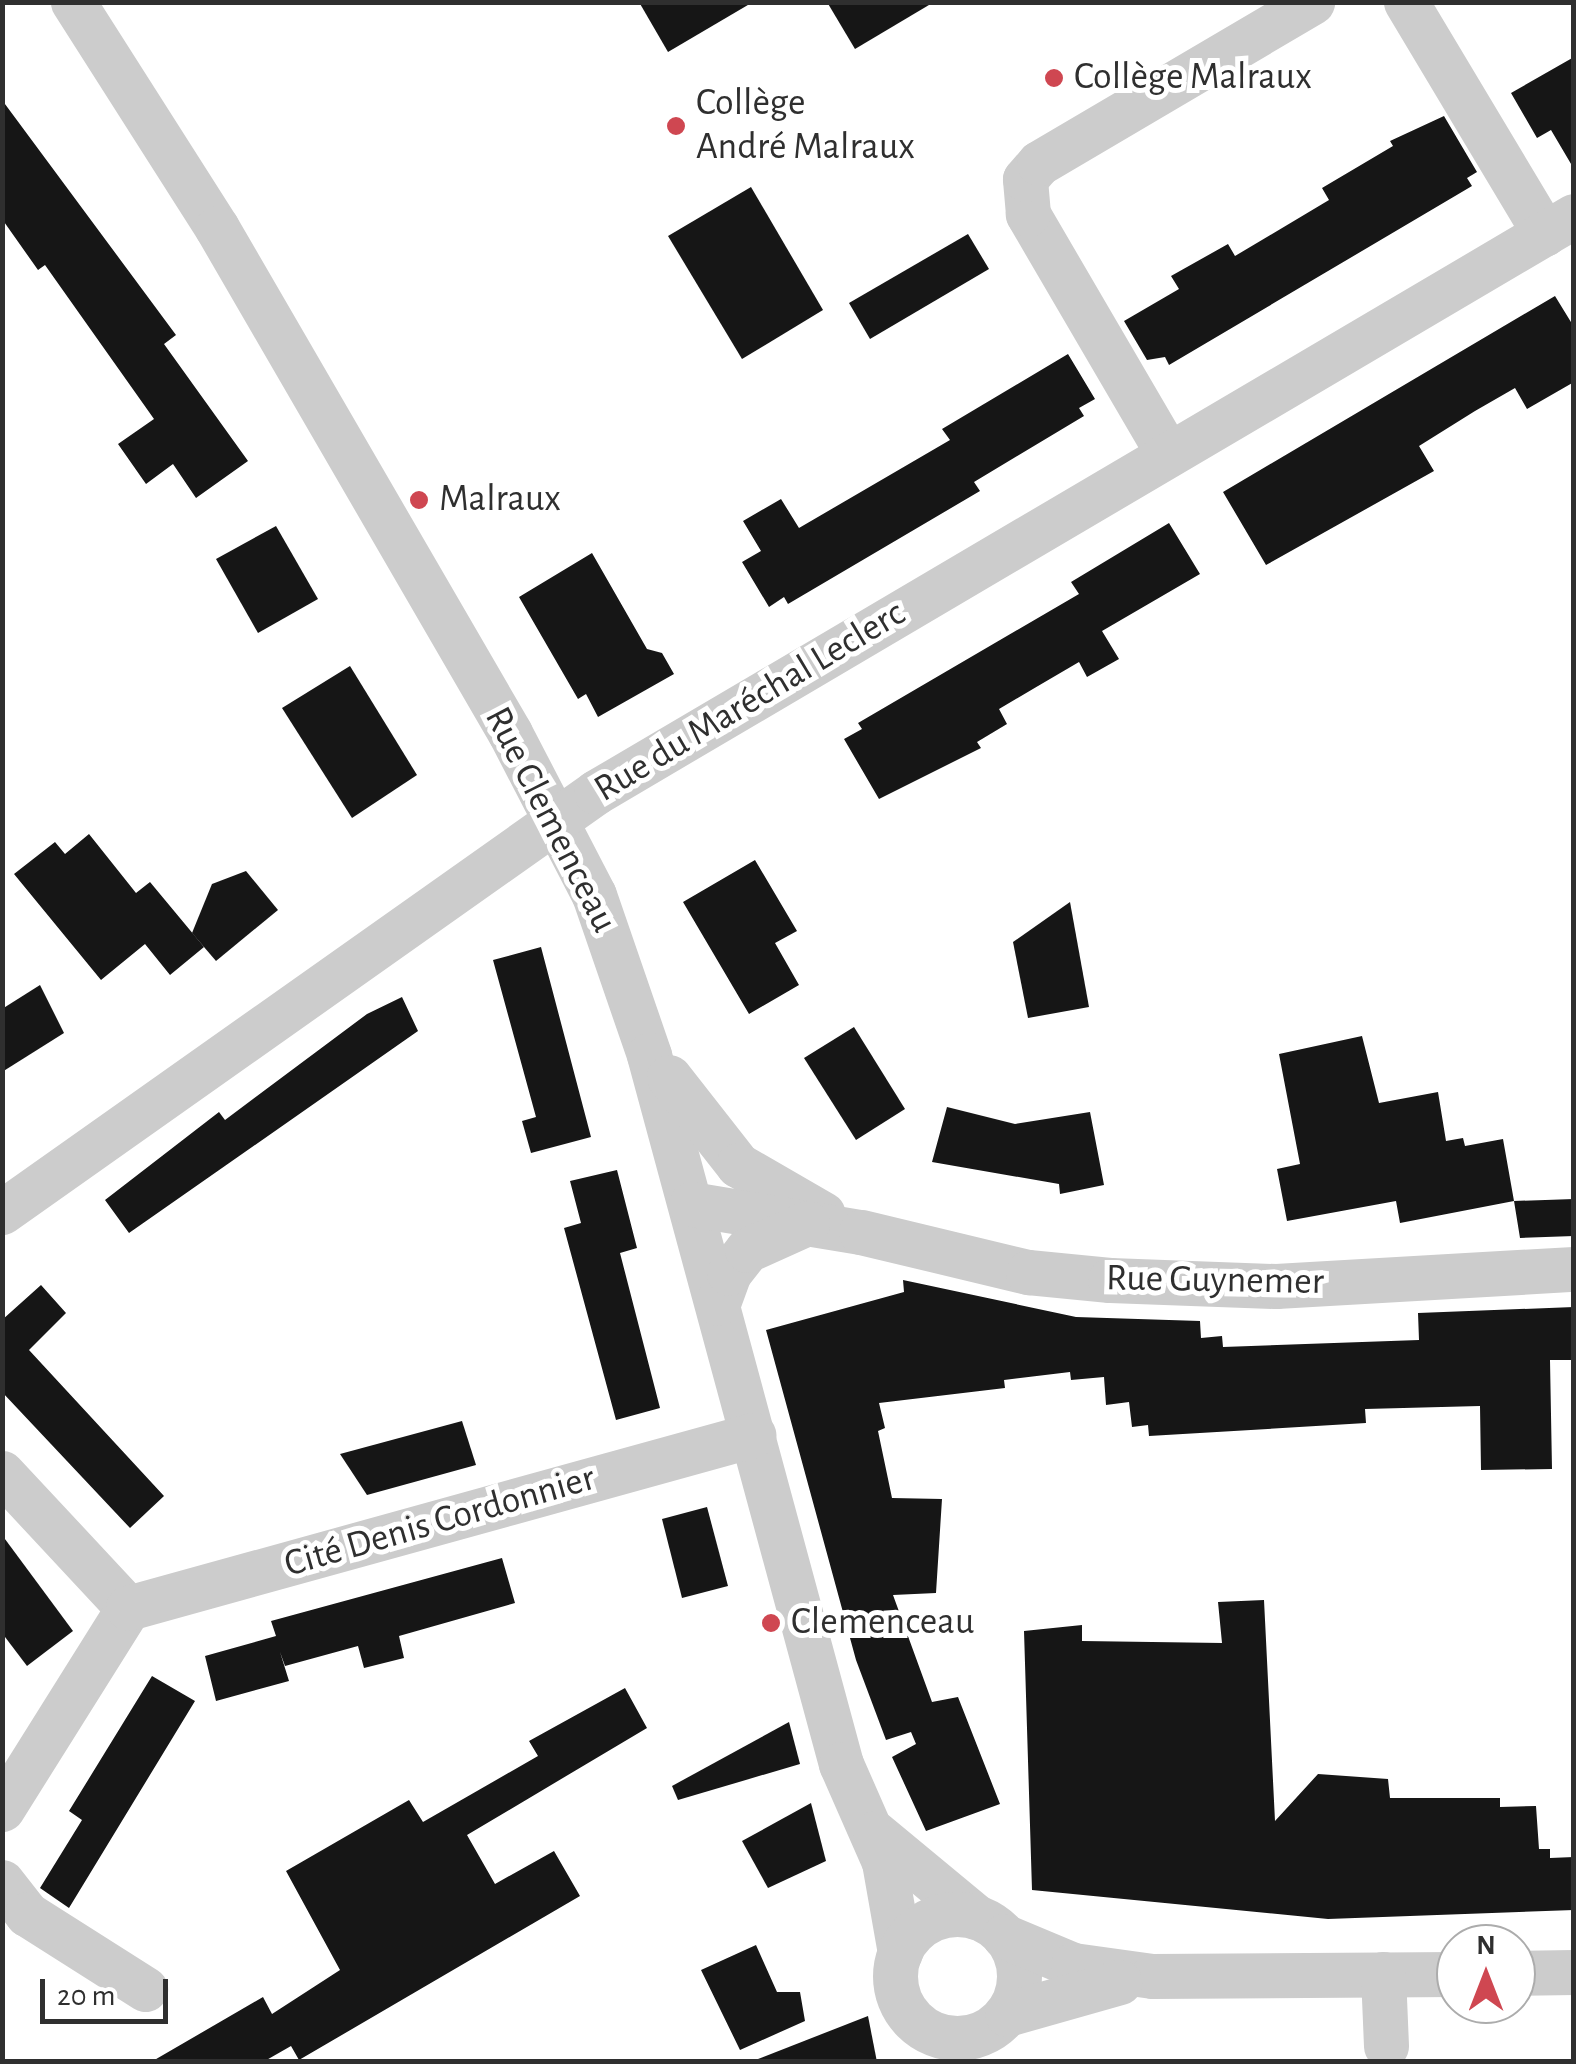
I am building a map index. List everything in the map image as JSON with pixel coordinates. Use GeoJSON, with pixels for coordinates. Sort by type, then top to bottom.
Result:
{"type":"FeatureCollection","features":[{"type":"Feature","properties":{"kind":"street","name":"Rue Clemenceau"},"geometry":{"type":"LineString","coordinates":[[73,2],[218,228],[558,818],[594,894],[640,1025],[689,1198],[840,1764],[874,1832],[892,1892],[900,1953]]}},
{"type":"Feature","properties":{"kind":"street"},"geometry":{"type":"LineString","coordinates":[[1168,454],[1028,214],[1025,179],[1039,164],[1312,2]]}},
{"type":"Feature","properties":{"kind":"street","name":"Rue du Maréchal Leclerc"},"geometry":{"type":"LineString","coordinates":[[2,1212],[558,818],[1559,225],[1406,2]]}},
{"type":"Feature","properties":{"kind":"street","name":"Rue Guynemer"},"geometry":{"type":"LineString","coordinates":[[640,1025],[699,1123],[759,1180],[861,1232]]}},
{"type":"Feature","properties":{"kind":"street","name":"Rue Guynemer"},"geometry":{"type":"LineString","coordinates":[[689,1198],[714,1178],[759,1180]]}},
{"type":"Feature","properties":{"kind":"street","name":"Rue Guynemer"},"geometry":{"type":"LineString","coordinates":[[689,1198],[861,1232],[1028,1272],[1150,1283],[1295,1286],[1574,1269]]}},
{"type":"Feature","properties":{"kind":"street"},"geometry":{"type":"LineString","coordinates":[[718,1303],[728,1272],[747,1250],[809,1222]]}},
{"type":"Feature","properties":{"kind":"street","name":"Cité Denis Cordonnier"},"geometry":{"type":"LineString","coordinates":[[128,1608],[753,1435]]}},
{"type":"Feature","properties":{"kind":"street"},"geometry":{"type":"LineString","coordinates":[[2,1473],[128,1608],[2,1809]]}},
{"type":"Feature","properties":{"kind":"street","name":"Rue Clemenceau"},"geometry":{"type":"LineString","coordinates":[[874,1832],[990,1926]]}},
{"type":"Feature","properties":{"kind":"street"},"geometry":{"type":"LineString","coordinates":[[2,1882],[27,1914],[145,1988]]}},
{"type":"Feature","properties":{"kind":"street"},"geometry":{"type":"LineString","coordinates":[[923,2062],[910,2016],[896,1986],[900,1953],[927,1922],[951,1914],[990,1926],[1073,1965],[1152,1976],[1436,1974]]}},
{"type":"Feature","properties":{"kind":"street"},"geometry":{"type":"LineString","coordinates":[[987,2035],[1019,1974],[990,1926]]}},
{"type":"Feature","properties":{"kind":"street"},"geometry":{"type":"LineString","coordinates":[[1536,1973],[1574,1972]]}},
{"type":"Feature","properties":{"kind":"street"},"geometry":{"type":"LineString","coordinates":[[1383,1974],[1386,2046]]}},
{"type":"Feature","properties":{"kind":"street"},"geometry":{"type":"LineString","coordinates":[[910,2016],[946,2037],[987,2035],[1074,1991],[1152,1976]]}},
{"type":"Feature","properties":{"kind":"building"},"geometry":{"type":"Polygon","coordinates":[[[639,2],[753,2],[668,52],[639,2]]]}},
{"type":"Feature","properties":{"kind":"building"},"geometry":{"type":"Polygon","coordinates":[[[827,2],[934,2],[855,49],[827,2]]]}},
{"type":"Feature","properties":{"kind":"building"},"geometry":{"type":"Polygon","coordinates":[[[1574,57],[1574,169],[1551,130],[1537,138],[1511,93],[1574,57]]]}},
{"type":"Feature","properties":{"kind":"building"},"geometry":{"type":"Polygon","coordinates":[[[2,100],[176,335],[164,344],[248,461],[196,498],[173,464],[146,484],[118,444],[154,419],[45,265],[38,270],[2,219],[2,100]]]}},
{"type":"Feature","properties":{"kind":"building"},"geometry":{"type":"Polygon","coordinates":[[[1444,116],[1477,172],[1467,178],[1472,186],[1169,365],[1165,357],[1147,360],[1124,321],[1179,289],[1171,276],[1228,244],[1235,256],[1329,200],[1322,188],[1393,146],[1390,141],[1444,116]]]}},
{"type":"Feature","properties":{"kind":"building"},"geometry":{"type":"Polygon","coordinates":[[[751,187],[823,310],[742,359],[668,236],[751,187]]]}},
{"type":"Feature","properties":{"kind":"building"},"geometry":{"type":"Polygon","coordinates":[[[968,234],[989,269],[870,339],[849,303],[968,234]]]}},
{"type":"Feature","properties":{"kind":"building"},"geometry":{"type":"Polygon","coordinates":[[[1555,296],[1574,327],[1574,382],[1527,409],[1515,388],[1475,411],[1419,446],[1434,471],[1266,565],[1223,492],[1555,296]]]}},
{"type":"Feature","properties":{"kind":"building"},"geometry":{"type":"Polygon","coordinates":[[[1068,354],[1095,399],[1079,408],[1084,416],[974,482],[980,491],[788,604],[784,597],[769,607],[742,562],[761,551],[743,521],[781,499],[799,528],[950,440],[942,429],[1068,354]]]}},
{"type":"Feature","properties":{"kind":"building"},"geometry":{"type":"Polygon","coordinates":[[[1169,523],[1200,574],[1102,631],[1119,659],[1087,677],[1079,662],[999,709],[1007,724],[977,742],[981,748],[879,799],[844,739],[862,729],[858,723],[1079,594],[1071,582],[1169,523]]]}},
{"type":"Feature","properties":{"kind":"building"},"geometry":{"type":"Polygon","coordinates":[[[276,526],[318,599],[258,633],[216,559],[276,526]]]}},
{"type":"Feature","properties":{"kind":"building"},"geometry":{"type":"Polygon","coordinates":[[[592,553],[647,649],[662,653],[674,674],[598,717],[586,694],[578,699],[519,597],[592,553]]]}},
{"type":"Feature","properties":{"kind":"building"},"geometry":{"type":"Polygon","coordinates":[[[350,666],[417,775],[352,818],[282,708],[350,666]]]}},
{"type":"Feature","properties":{"kind":"building"},"geometry":{"type":"Polygon","coordinates":[[[89,834],[136,893],[150,882],[204,947],[170,975],[145,944],[101,980],[14,874],[55,842],[65,854],[89,834]]]}},
{"type":"Feature","properties":{"kind":"building"},"geometry":{"type":"Polygon","coordinates":[[[755,860],[797,931],[775,943],[799,985],[749,1014],[683,902],[755,860]]]}},
{"type":"Feature","properties":{"kind":"building"},"geometry":{"type":"Polygon","coordinates":[[[246,871],[278,910],[216,961],[192,933],[212,884],[246,871]]]}},
{"type":"Feature","properties":{"kind":"building"},"geometry":{"type":"Polygon","coordinates":[[[1070,902],[1089,1007],[1028,1018],[1013,942],[1070,902]]]}},
{"type":"Feature","properties":{"kind":"building"},"geometry":{"type":"Polygon","coordinates":[[[541,947],[591,1137],[531,1153],[522,1121],[536,1117],[493,960],[541,947]]]}},
{"type":"Feature","properties":{"kind":"building"},"geometry":{"type":"Polygon","coordinates":[[[40,985],[64,1033],[2,1072],[2,1009],[40,985]]]}},
{"type":"Feature","properties":{"kind":"building"},"geometry":{"type":"Polygon","coordinates":[[[402,997],[418,1031],[129,1233],[105,1200],[219,1112],[225,1120],[367,1014],[402,997]]]}},
{"type":"Feature","properties":{"kind":"building"},"geometry":{"type":"Polygon","coordinates":[[[854,1027],[905,1109],[856,1140],[804,1058],[854,1027]]]}},
{"type":"Feature","properties":{"kind":"building"},"geometry":{"type":"Polygon","coordinates":[[[1362,1036],[1379,1103],[1438,1092],[1446,1141],[1463,1138],[1465,1146],[1503,1139],[1514,1201],[1400,1223],[1396,1201],[1287,1221],[1277,1169],[1300,1164],[1279,1054],[1362,1036]]]}},
{"type":"Feature","properties":{"kind":"building"},"geometry":{"type":"Polygon","coordinates":[[[947,1107],[1015,1124],[1090,1112],[1104,1185],[1060,1194],[1059,1184],[932,1162],[947,1107]]]}},
{"type":"Feature","properties":{"kind":"building"},"geometry":{"type":"Polygon","coordinates":[[[617,1170],[637,1248],[620,1253],[660,1408],[616,1420],[564,1228],[581,1223],[570,1181],[617,1170]]]}},
{"type":"Feature","properties":{"kind":"building"},"geometry":{"type":"Polygon","coordinates":[[[1574,1199],[1574,1236],[1520,1238],[1514,1201],[1574,1199]]]}},
{"type":"Feature","properties":{"kind":"building"},"geometry":{"type":"Polygon","coordinates":[[[903,1280],[1076,1317],[1200,1321],[1201,1338],[1222,1336],[1223,1347],[1419,1340],[1418,1313],[1574,1307],[1574,1360],[1550,1360],[1552,1469],[1481,1470],[1480,1406],[1365,1409],[1366,1423],[1149,1436],[1148,1425],[1132,1427],[1129,1402],[1106,1405],[1104,1377],[1071,1380],[1070,1372],[1004,1380],[1005,1388],[879,1403],[885,1428],[878,1431],[892,1498],[942,1499],[936,1593],[893,1595],[932,1702],[958,1697],[1000,1804],[926,1831],[892,1757],[916,1744],[911,1732],[886,1740],[856,1660],[766,1330],[904,1292],[903,1280]]]}},
{"type":"Feature","properties":{"kind":"building"},"geometry":{"type":"Polygon","coordinates":[[[41,1285],[66,1313],[29,1350],[164,1496],[130,1528],[2,1392],[2,1320],[41,1285]]]}},
{"type":"Feature","properties":{"kind":"building"},"geometry":{"type":"Polygon","coordinates":[[[462,1421],[476,1465],[367,1495],[340,1454],[462,1421]]]}},
{"type":"Feature","properties":{"kind":"building"},"geometry":{"type":"Polygon","coordinates":[[[707,1507],[728,1586],[682,1598],[662,1519],[707,1507]]]}},
{"type":"Feature","properties":{"kind":"building"},"geometry":{"type":"Polygon","coordinates":[[[2,1535],[73,1631],[27,1666],[2,1633],[2,1535]]]}},
{"type":"Feature","properties":{"kind":"building"},"geometry":{"type":"Polygon","coordinates":[[[502,1558],[515,1603],[399,1636],[404,1658],[364,1668],[358,1646],[285,1666],[280,1652],[289,1681],[216,1701],[205,1656],[276,1636],[271,1621],[502,1558]]]}},
{"type":"Feature","properties":{"kind":"building"},"geometry":{"type":"Polygon","coordinates":[[[1264,1600],[1275,1821],[1318,1774],[1388,1779],[1390,1798],[1500,1798],[1500,1807],[1536,1806],[1539,1849],[1550,1849],[1550,1858],[1574,1857],[1574,1910],[1328,1919],[1032,1890],[1024,1631],[1082,1625],[1082,1641],[1222,1643],[1218,1602],[1264,1600]]]}},
{"type":"Feature","properties":{"kind":"building"},"geometry":{"type":"Polygon","coordinates":[[[152,1676],[195,1701],[69,1908],[40,1888],[82,1820],[69,1811],[152,1676]]]}},
{"type":"Feature","properties":{"kind":"building"},"geometry":{"type":"Polygon","coordinates":[[[625,1688],[647,1728],[467,1835],[495,1884],[554,1851],[580,1896],[299,2060],[291,2046],[263,2062],[151,2062],[263,1997],[272,2014],[340,1970],[286,1871],[409,1800],[423,1822],[538,1756],[529,1741],[625,1688]]]}},
{"type":"Feature","properties":{"kind":"building"},"geometry":{"type":"Polygon","coordinates":[[[789,1722],[800,1764],[678,1800],[672,1786],[789,1722]]]}},
{"type":"Feature","properties":{"kind":"building"},"geometry":{"type":"Polygon","coordinates":[[[811,1803],[826,1861],[768,1888],[742,1841],[811,1803]]]}},
{"type":"Feature","properties":{"kind":"building"},"geometry":{"type":"Polygon","coordinates":[[[756,1945],[777,1992],[800,1992],[805,2021],[740,2050],[701,1970],[756,1945]]]}},
{"type":"Feature","properties":{"kind":"building"},"geometry":{"type":"Polygon","coordinates":[[[868,2016],[877,2062],[759,2062],[758,2059],[868,2016]]]}},
{"type":"Feature","properties":{"kind":"place","name":"Collège Malraux"},"geometry":{"type":"Point","coordinates":[1054,78]}},
{"type":"Feature","properties":{"kind":"place","name":"Collège André Malraux"},"geometry":{"type":"Point","coordinates":[676,126]}},
{"type":"Feature","properties":{"kind":"place","name":"Malraux"},"geometry":{"type":"Point","coordinates":[419,500]}},
{"type":"Feature","properties":{"kind":"place","name":"Clemenceau"},"geometry":{"type":"Point","coordinates":[771,1623]}}]}
